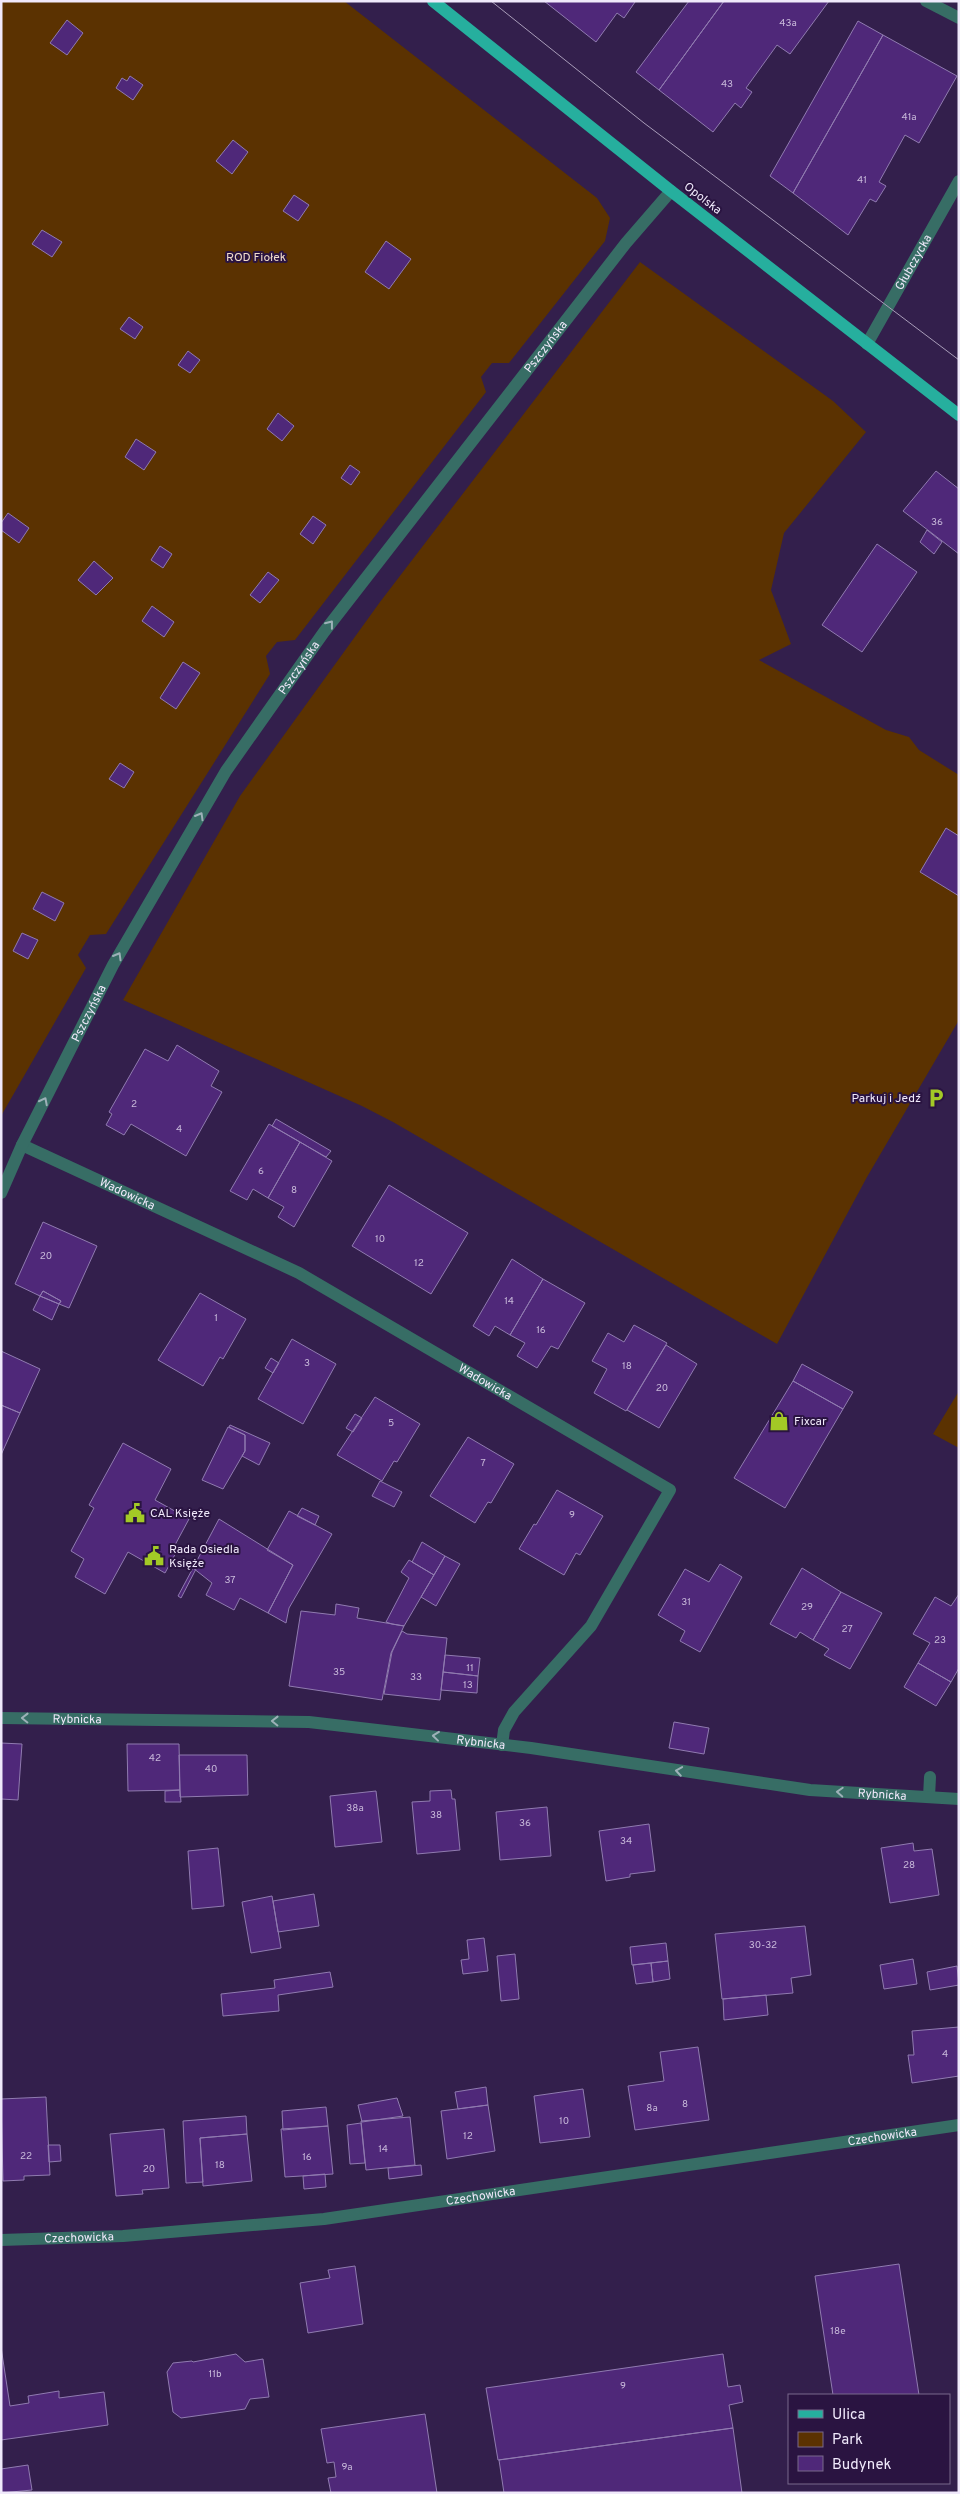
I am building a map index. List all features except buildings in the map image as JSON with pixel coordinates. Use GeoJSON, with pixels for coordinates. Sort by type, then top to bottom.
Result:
{"type":"FeatureCollection","features":[{"type":"Feature","properties":{"kind":"main road","name":"Opolska"},"geometry":{"type":"LineString","coordinates":[[433,1],[671,191],[959,415]]}},
{"type":"Feature","properties":{"kind":"street"},"geometry":{"type":"LineString","coordinates":[[926,1],[959,18]]}},
{"type":"Feature","properties":{"kind":"street","name":"Głubczycka"},"geometry":{"type":"LineString","coordinates":[[867,344],[959,181]]}},
{"type":"Feature","properties":{"kind":"street","name":"Pszczyńska"},"geometry":{"type":"LineString","coordinates":[[1,1193],[22,1145],[113,965],[226,771],[324,632],[626,243],[671,191]]}},
{"type":"Feature","properties":{"kind":"street","name":"Wadowicka"},"geometry":{"type":"LineString","coordinates":[[22,1145],[299,1273],[670,1490],[591,1626],[514,1712],[504,1730],[502,1744]]}},
{"type":"Feature","properties":{"kind":"street","name":"Rybnicka"},"geometry":{"type":"LineString","coordinates":[[1,1718],[308,1722],[502,1744],[810,1790],[959,1799]]}},
{"type":"Feature","properties":{"kind":"street"},"geometry":{"type":"LineString","coordinates":[[929,1797],[930,1777]]}},
{"type":"Feature","properties":{"kind":"street","name":"Czechowicka"},"geometry":{"type":"LineString","coordinates":[[1,2240],[122,2236],[324,2219],[959,2125]]}},
{"type":"Feature","properties":{"kind":"green space","name":"ROD Fiołek"},"geometry":{"type":"Polygon","coordinates":[[[1,1],[344,1],[597,198],[610,218],[605,241],[509,363],[492,363],[481,377],[486,392],[295,640],[277,642],[266,656],[270,674],[106,934],[90,935],[78,955],[86,968],[1,1116],[1,1]]]}},
{"type":"Feature","properties":{"kind":"green space"},"geometry":{"type":"Polygon","coordinates":[[[640,262],[833,401],[866,432],[784,533],[771,590],[791,644],[759,660],[886,730],[909,737],[919,750],[959,775],[959,1020],[867,1177],[777,1344],[393,1122],[362,1106],[123,1000],[240,796],[380,602],[640,262]]]}},
{"type":"Feature","properties":{"kind":"green space"},"geometry":{"type":"Polygon","coordinates":[[[959,1391],[959,1448],[933,1434],[959,1391]]]}},
{"type":"Feature","properties":{"kind":"tram line"},"geometry":{"type":"LineString","coordinates":[[491,1],[644,123],[959,360]]}},
{"type":"Feature","properties":{"kind":"place","name":"Parkuj i Jedź"},"geometry":{"type":"Point","coordinates":[936,1098]}},
{"type":"Feature","properties":{"kind":"place","name":"Fixcar"},"geometry":{"type":"Point","coordinates":[779,1421]}},
{"type":"Feature","properties":{"kind":"place","name":"CAL Księże"},"geometry":{"type":"Point","coordinates":[135,1513]}},
{"type":"Feature","properties":{"kind":"place","name":"Rada Osiedla Księże"},"geometry":{"type":"Point","coordinates":[154,1556]}}]}
